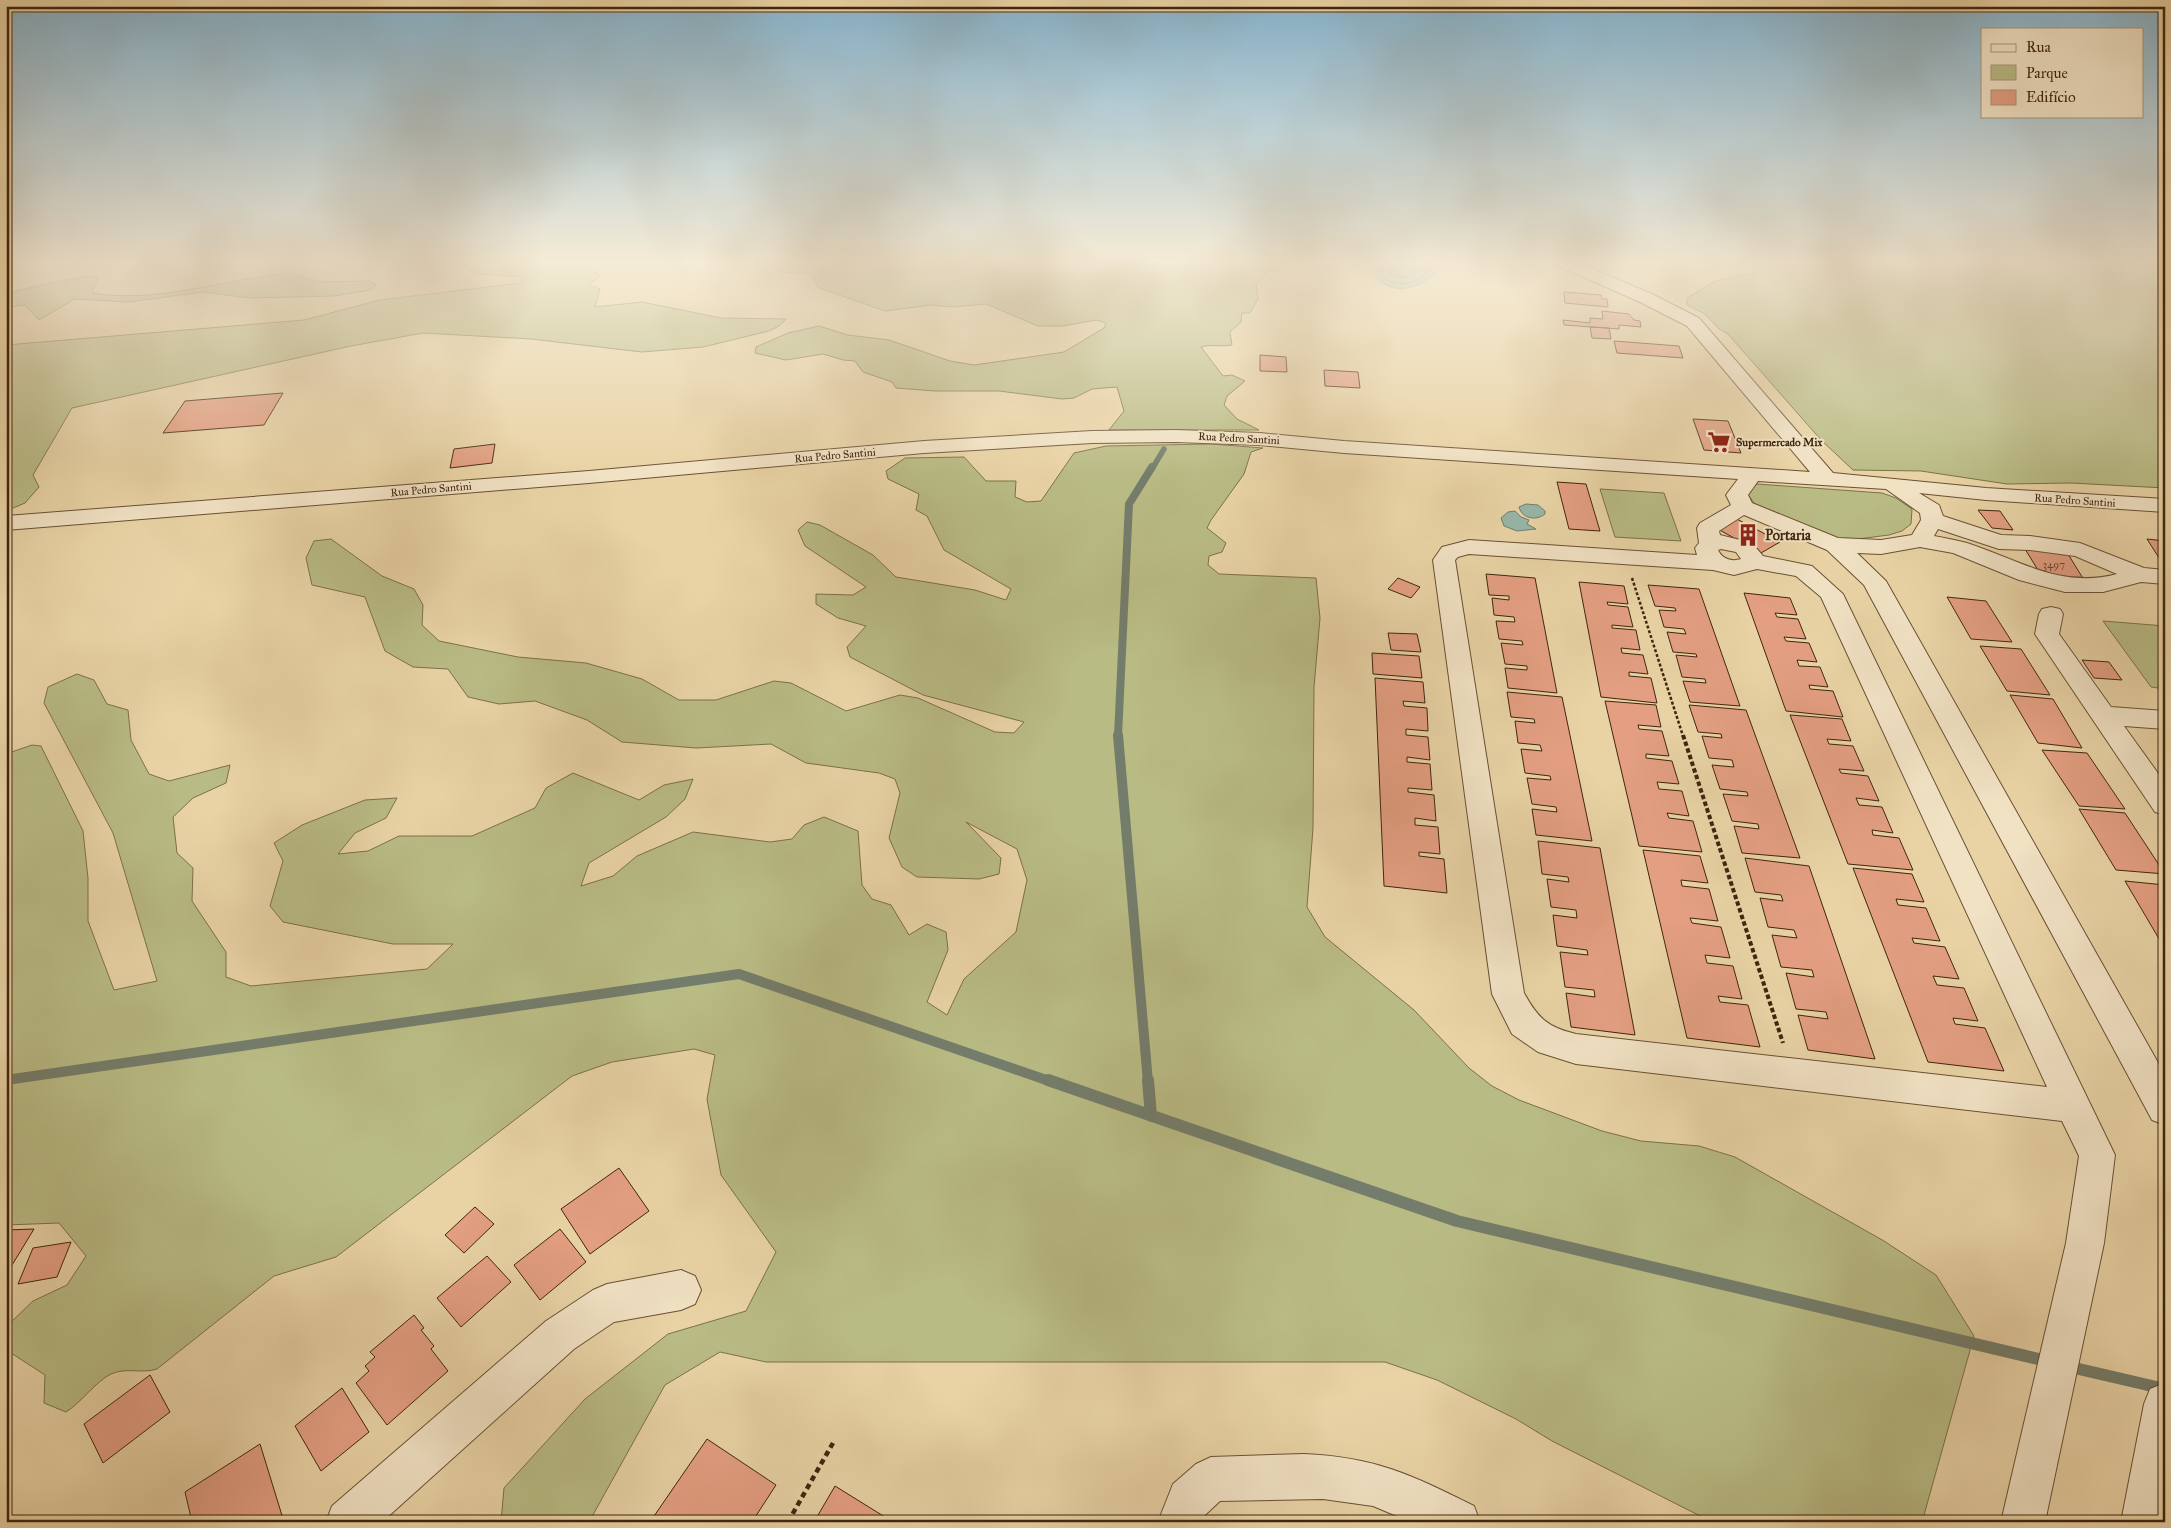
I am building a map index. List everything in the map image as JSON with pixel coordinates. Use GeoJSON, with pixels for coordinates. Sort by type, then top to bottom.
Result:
{"type":"FeatureCollection","features":[{"type":"Feature","properties":{"kind":"street"},"geometry":{"type":"LineString","coordinates":[[1702,332],[1826,479]]}},
{"type":"Feature","properties":{"kind":"street","name":"Rua Pedro Santini"},"geometry":{"type":"LineString","coordinates":[[6,523],[672,470],[890,450],[1131,435],[1228,436],[1344,447],[1888,483],[1986,494],[2165,506]]}},
{"type":"Feature","properties":{"kind":"street","name":"Rua Pedro Santini"},"geometry":{"type":"LineString","coordinates":[[1664,469],[1706,480],[1740,501],[1808,536],[1835,546]]}},
{"type":"Feature","properties":{"kind":"street"},"geometry":{"type":"LineString","coordinates":[[1713,554],[1708,528],[1740,501],[1752,475]]}},
{"type":"Feature","properties":{"kind":"street"},"geometry":{"type":"LineString","coordinates":[[1888,483],[1932,516],[1998,552],[2027,575],[2065,585],[2103,585],[2140,575],[2165,576]]}},
{"type":"Feature","properties":{"kind":"street","name":"Rua Pedro Santini"},"geometry":{"type":"LineString","coordinates":[[1932,516],[1951,500],[1986,494]]}},
{"type":"Feature","properties":{"kind":"street"},"geometry":{"type":"LineString","coordinates":[[1920,540],[1932,516]]}},
{"type":"Feature","properties":{"kind":"street"},"geometry":{"type":"LineString","coordinates":[[1808,536],[1763,563],[1735,568],[1713,554],[1625,556],[1469,547],[1450,552],[1444,560],[1508,994],[1524,1024],[1550,1042],[1576,1049],[1793,1072],[2074,1106]]}},
{"type":"Feature","properties":{"kind":"street"},"geometry":{"type":"LineString","coordinates":[[1835,546],[1881,546],[1920,540],[1959,548],[1998,552],[2030,543],[2080,550],[2140,575]]}},
{"type":"Feature","properties":{"kind":"street"},"geometry":{"type":"LineString","coordinates":[[1835,546],[1874,581],[2165,1109]]}},
{"type":"Feature","properties":{"kind":"street"},"geometry":{"type":"LineString","coordinates":[[1874,581],[1875,558],[1881,546]]}},
{"type":"Feature","properties":{"kind":"street"},"geometry":{"type":"LineString","coordinates":[[1763,563],[1804,571],[1831,594],[2097,1155],[2085,1243],[2023,1522]]}},
{"type":"Feature","properties":{"kind":"street"},"geometry":{"type":"LineString","coordinates":[[2051,614],[2048,634],[2165,805]]}},
{"type":"Feature","properties":{"kind":"street"},"geometry":{"type":"LineString","coordinates":[[2103,715],[2165,720]]}},
{"type":"Feature","properties":{"kind":"street"},"geometry":{"type":"LineString","coordinates":[[348,1522],[560,1335],[607,1304],[681,1290]]}},
{"type":"Feature","properties":{"kind":"street"},"geometry":{"type":"LineString","coordinates":[[2143,1522],[2165,1404]]}},
{"type":"Feature","properties":{"kind":"street"},"geometry":{"type":"LineString","coordinates":[[1180,1522],[1190,1500],[1211,1480],[1320,1477],[1360,1481],[1391,1489],[1458,1522]]}},
{"type":"Feature","properties":{"kind":"path"},"geometry":{"type":"LineString","coordinates":[[1625,556],[1793,1072]]}},
{"type":"Feature","properties":{"kind":"path"},"geometry":{"type":"LineString","coordinates":[[788,1522],[833,1443]]}},
{"type":"Feature","properties":{"kind":"green space"},"geometry":{"type":"Polygon","coordinates":[[[157,332],[764,332],[703,347],[642,352],[531,339],[423,333],[351,346],[72,408],[33,475],[39,487],[25,503],[6,511],[6,345],[157,332]]]}},
{"type":"Feature","properties":{"kind":"green space"},"geometry":{"type":"Polygon","coordinates":[[[791,332],[839,332],[889,340],[950,361],[974,365],[1064,352],[1097,332],[1230,332],[1232,345],[1201,347],[1223,376],[1232,375],[1245,381],[1227,396],[1224,405],[1237,419],[1259,430],[1109,430],[1124,411],[1117,387],[1092,389],[1074,398],[1062,399],[999,391],[935,391],[896,388],[892,382],[863,372],[855,361],[843,360],[823,354],[786,360],[755,353],[756,347],[791,332]]]}},
{"type":"Feature","properties":{"kind":"green space"},"geometry":{"type":"Polygon","coordinates":[[[1725,332],[2165,332],[2165,488],[2071,483],[2007,484],[1921,471],[1853,470],[1821,440],[1725,332]]]}},
{"type":"Feature","properties":{"kind":"green space"},"geometry":{"type":"Polygon","coordinates":[[[1211,444],[1263,448],[1251,452],[1244,474],[1207,528],[1226,543],[1222,552],[1209,556],[1208,565],[1219,574],[1316,578],[1320,618],[1314,687],[1313,828],[1307,907],[1325,937],[1414,1010],[1469,1068],[1492,1086],[1519,1100],[1602,1131],[1641,1141],[1699,1146],[1735,1157],[1884,1241],[1936,1275],[1974,1336],[1922,1522],[1712,1522],[1552,1441],[1516,1419],[1437,1380],[1385,1362],[766,1362],[720,1352],[665,1385],[589,1522],[501,1522],[504,1488],[585,1399],[668,1334],[746,1311],[776,1252],[721,1175],[707,1099],[715,1055],[694,1049],[612,1062],[572,1076],[336,1257],[274,1276],[157,1369],[122,1371],[111,1374],[99,1382],[66,1412],[44,1403],[45,1375],[8,1351],[6,1327],[33,1301],[67,1285],[86,1256],[59,1223],[6,1225],[6,754],[32,745],[41,746],[83,831],[88,878],[88,921],[114,990],[157,981],[113,833],[44,703],[48,687],[77,674],[94,680],[107,704],[128,710],[131,740],[149,774],[169,781],[230,765],[226,783],[193,798],[173,817],[177,853],[193,868],[192,901],[226,952],[226,977],[251,986],[427,969],[453,944],[393,944],[283,922],[270,906],[283,861],[274,843],[302,825],[365,800],[397,798],[386,818],[355,833],[338,854],[368,851],[399,836],[472,836],[535,808],[546,788],[573,773],[639,800],[664,785],[693,779],[685,799],[666,817],[589,863],[581,886],[613,876],[637,856],[693,832],[770,842],[792,839],[804,825],[824,817],[858,831],[862,885],[872,899],[891,905],[909,935],[927,924],[946,932],[948,950],[927,1002],[947,1015],[964,979],[1016,932],[1027,880],[1017,849],[966,822],[1001,858],[999,874],[979,879],[917,877],[902,867],[889,838],[900,793],[895,779],[879,773],[806,763],[771,744],[696,748],[622,742],[587,720],[535,701],[499,704],[468,697],[448,669],[413,667],[385,651],[365,597],[312,585],[306,558],[314,541],[331,539],[382,576],[414,589],[423,605],[422,625],[439,641],[518,657],[586,663],[642,679],[679,700],[716,700],[774,681],[791,683],[846,711],[900,695],[918,698],[995,732],[1014,733],[1024,722],[923,695],[850,657],[847,647],[866,626],[838,618],[816,604],[816,594],[853,595],[866,587],[805,546],[798,530],[807,522],[820,525],[873,555],[896,577],[975,590],[1006,600],[1011,589],[944,550],[927,516],[916,510],[919,494],[888,479],[886,471],[905,458],[964,457],[986,481],[1016,481],[1015,497],[1027,502],[1041,501],[1074,453],[1106,446],[1211,444]]]}},
{"type":"Feature","properties":{"kind":"green space"},"geometry":{"type":"Polygon","coordinates":[[[1757,484],[1882,493],[1896,498],[1912,509],[1911,524],[1902,531],[1889,535],[1858,539],[1837,539],[1755,504],[1748,495],[1748,489],[1757,484]]]}},
{"type":"Feature","properties":{"kind":"green space"},"geometry":{"type":"Polygon","coordinates":[[[1600,489],[1664,493],[1681,541],[1615,537],[1600,489]]]}},
{"type":"Feature","properties":{"kind":"green space"},"geometry":{"type":"Polygon","coordinates":[[[2103,621],[2165,626],[2165,689],[2151,687],[2103,621]]]}},
{"type":"Feature","properties":{"kind":"water"},"geometry":{"type":"Polygon","coordinates":[[[1526,504],[1538,505],[1545,511],[1545,514],[1538,518],[1526,516],[1519,507],[1526,504]]]}},
{"type":"Feature","properties":{"kind":"water"},"geometry":{"type":"Polygon","coordinates":[[[1515,511],[1521,517],[1529,520],[1527,524],[1536,529],[1517,531],[1504,526],[1501,518],[1508,512],[1515,511]]]}},
{"type":"Feature","properties":{"kind":"building"},"geometry":{"type":"Polygon","coordinates":[[[1591,332],[1610,332],[1611,339],[1592,338],[1591,332]]]}},
{"type":"Feature","properties":{"kind":"building"},"geometry":{"type":"Polygon","coordinates":[[[1614,341],[1679,346],[1683,358],[1617,353],[1614,341]]]}},
{"type":"Feature","properties":{"kind":"building"},"geometry":{"type":"Polygon","coordinates":[[[1260,355],[1286,357],[1287,372],[1260,371],[1260,355]]]}},
{"type":"Feature","properties":{"kind":"building"},"geometry":{"type":"Polygon","coordinates":[[[1324,370],[1358,372],[1360,388],[1325,386],[1324,370]]]}},
{"type":"Feature","properties":{"kind":"building"},"geometry":{"type":"Polygon","coordinates":[[[283,393],[264,425],[163,433],[185,401],[283,393]]]}},
{"type":"Feature","properties":{"kind":"building","name":"Supermercado Mix"},"geometry":{"type":"Polygon","coordinates":[[[1693,419],[1728,421],[1741,453],[1704,450],[1693,419]]]}},
{"type":"Feature","properties":{"kind":"building"},"geometry":{"type":"Polygon","coordinates":[[[495,444],[492,463],[450,468],[454,449],[495,444]]]}},
{"type":"Feature","properties":{"kind":"building"},"geometry":{"type":"Polygon","coordinates":[[[1557,482],[1586,484],[1600,531],[1569,529],[1557,482]]]}},
{"type":"Feature","properties":{"kind":"building"},"geometry":{"type":"Polygon","coordinates":[[[1978,510],[2000,511],[2013,530],[1992,528],[1978,510]]]}},
{"type":"Feature","properties":{"kind":"building","name":"Portaria"},"geometry":{"type":"Polygon","coordinates":[[[1735,518],[1780,542],[1761,553],[1716,528],[1735,518]]]}},
{"type":"Feature","properties":{"kind":"building"},"geometry":{"type":"Polygon","coordinates":[[[2147,539],[2165,541],[2165,561],[2161,561],[2147,539]]]}},
{"type":"Feature","properties":{"kind":"building"},"geometry":{"type":"Polygon","coordinates":[[[2025,549],[2068,554],[2084,580],[2041,575],[2025,549]]]}},
{"type":"Feature","properties":{"kind":"building"},"geometry":{"type":"Polygon","coordinates":[[[1486,574],[1535,578],[1557,693],[1508,688],[1505,668],[1527,670],[1527,666],[1505,664],[1501,643],[1523,645],[1522,641],[1499,639],[1496,621],[1515,622],[1514,617],[1494,615],[1492,598],[1509,600],[1509,596],[1489,595],[1486,574]]]}},
{"type":"Feature","properties":{"kind":"building"},"geometry":{"type":"Polygon","coordinates":[[[1398,578],[1420,587],[1411,598],[1388,589],[1398,578]]]}},
{"type":"Feature","properties":{"kind":"building"},"geometry":{"type":"Polygon","coordinates":[[[1579,582],[1624,586],[1628,604],[1607,602],[1608,605],[1628,607],[1633,627],[1612,625],[1612,628],[1636,630],[1640,650],[1621,648],[1622,653],[1643,655],[1648,674],[1629,672],[1629,676],[1651,678],[1657,703],[1601,697],[1579,582]]]}},
{"type":"Feature","properties":{"kind":"building"},"geometry":{"type":"Polygon","coordinates":[[[1648,585],[1699,589],[1740,706],[1690,702],[1683,681],[1706,683],[1705,679],[1682,677],[1676,655],[1697,657],[1696,654],[1673,652],[1667,632],[1686,634],[1684,629],[1664,627],[1659,610],[1676,611],[1675,608],[1655,606],[1648,585]]]}},
{"type":"Feature","properties":{"kind":"building"},"geometry":{"type":"Polygon","coordinates":[[[1744,593],[1790,598],[1797,615],[1775,613],[1777,617],[1798,619],[1806,639],[1784,637],[1786,641],[1809,643],[1817,662],[1797,660],[1799,666],[1820,667],[1828,687],[1809,685],[1810,689],[1833,691],[1843,717],[1786,711],[1744,593]]]}},
{"type":"Feature","properties":{"kind":"building"},"geometry":{"type":"Polygon","coordinates":[[[1947,597],[1986,601],[2012,642],[1971,639],[1947,597]]]}},
{"type":"Feature","properties":{"kind":"building"},"geometry":{"type":"Polygon","coordinates":[[[1388,633],[1417,634],[1421,652],[1391,650],[1388,633]]]}},
{"type":"Feature","properties":{"kind":"building"},"geometry":{"type":"Polygon","coordinates":[[[1980,646],[2021,649],[2050,695],[2007,691],[1980,646]]]}},
{"type":"Feature","properties":{"kind":"building"},"geometry":{"type":"Polygon","coordinates":[[[1372,653],[1419,656],[1422,678],[1373,674],[1372,653]]]}},
{"type":"Feature","properties":{"kind":"building"},"geometry":{"type":"Polygon","coordinates":[[[2082,660],[2109,662],[2122,680],[2094,678],[2082,660]]]}},
{"type":"Feature","properties":{"kind":"building"},"geometry":{"type":"Polygon","coordinates":[[[1375,678],[1423,682],[1425,703],[1403,701],[1404,706],[1427,708],[1428,731],[1406,729],[1406,735],[1428,737],[1430,760],[1407,757],[1407,762],[1430,764],[1432,790],[1408,788],[1408,792],[1434,795],[1436,821],[1415,818],[1415,825],[1438,827],[1440,854],[1419,852],[1419,856],[1444,859],[1447,893],[1384,886],[1375,678]]]}},
{"type":"Feature","properties":{"kind":"building"},"geometry":{"type":"Polygon","coordinates":[[[1507,692],[1562,697],[1592,841],[1536,835],[1532,809],[1557,812],[1556,807],[1532,804],[1527,778],[1551,780],[1550,776],[1525,773],[1521,749],[1542,751],[1540,745],[1518,743],[1515,721],[1535,723],[1534,719],[1511,717],[1507,692]]]}},
{"type":"Feature","properties":{"kind":"building"},"geometry":{"type":"Polygon","coordinates":[[[2010,695],[2053,699],[2082,748],[2038,743],[2010,695]]]}},
{"type":"Feature","properties":{"kind":"building"},"geometry":{"type":"Polygon","coordinates":[[[1605,701],[1656,705],[1661,727],[1638,725],[1639,729],[1662,731],[1669,756],[1646,754],[1646,758],[1672,761],[1679,784],[1657,782],[1659,789],[1682,791],[1689,816],[1667,813],[1669,818],[1693,821],[1702,852],[1639,846],[1605,701]]]}},
{"type":"Feature","properties":{"kind":"building"},"geometry":{"type":"Polygon","coordinates":[[[1689,705],[1746,710],[1800,858],[1742,853],[1734,826],[1759,829],[1758,824],[1732,821],[1723,794],[1748,796],[1747,792],[1720,789],[1712,765],[1734,767],[1732,760],[1709,758],[1702,736],[1722,738],[1721,734],[1698,732],[1689,705]]]}},
{"type":"Feature","properties":{"kind":"building"},"geometry":{"type":"Polygon","coordinates":[[[1790,715],[1842,719],[1851,741],[1827,739],[1829,744],[1853,746],[1864,771],[1839,769],[1841,773],[1868,776],[1879,801],[1856,798],[1859,805],[1882,807],[1893,833],[1872,830],[1873,835],[1899,838],[1913,870],[1848,864],[1790,715]]]}},
{"type":"Feature","properties":{"kind":"building"},"geometry":{"type":"Polygon","coordinates":[[[2042,750],[2087,753],[2125,809],[2079,806],[2042,750]]]}},
{"type":"Feature","properties":{"kind":"building"},"geometry":{"type":"Polygon","coordinates":[[[2079,809],[2125,813],[2165,874],[2116,870],[2079,809]]]}},
{"type":"Feature","properties":{"kind":"building"},"geometry":{"type":"Polygon","coordinates":[[[1538,841],[1600,848],[1635,1035],[1571,1027],[1566,993],[1595,997],[1594,990],[1565,987],[1560,952],[1588,955],[1587,950],[1557,946],[1553,915],[1577,918],[1576,910],[1551,907],[1547,879],[1569,882],[1568,877],[1542,874],[1538,841]]]}},
{"type":"Feature","properties":{"kind":"building"},"geometry":{"type":"Polygon","coordinates":[[[1643,850],[1700,856],[1708,883],[1681,880],[1682,886],[1709,889],[1718,921],[1690,918],[1692,923],[1721,927],[1730,958],[1705,955],[1707,963],[1733,966],[1742,999],[1718,996],[1720,1002],[1748,1005],[1760,1047],[1687,1038],[1643,850]]]}},
{"type":"Feature","properties":{"kind":"building"},"geometry":{"type":"Polygon","coordinates":[[[1745,858],[1809,866],[1875,1059],[1808,1050],[1798,1015],[1828,1019],[1826,1012],[1796,1009],[1786,973],[1814,977],[1812,970],[1781,967],[1772,935],[1797,938],[1794,930],[1768,927],[1760,898],[1783,901],[1781,895],[1755,892],[1745,858]]]}},
{"type":"Feature","properties":{"kind":"building"},"geometry":{"type":"Polygon","coordinates":[[[1853,868],[1912,874],[1924,902],[1896,899],[1898,905],[1926,908],[1940,941],[1912,938],[1914,943],[1945,947],[1959,979],[1933,976],[1937,985],[1964,988],[1978,1021],[1953,1018],[1955,1024],[1985,1028],[2004,1071],[1928,1062],[1853,868]]]}},
{"type":"Feature","properties":{"kind":"building"},"geometry":{"type":"Polygon","coordinates":[[[2125,881],[2165,885],[2165,949],[2125,881]]]}},
{"type":"Feature","properties":{"kind":"building"},"geometry":{"type":"Polygon","coordinates":[[[619,1168],[649,1211],[590,1254],[561,1209],[619,1168]]]}},
{"type":"Feature","properties":{"kind":"building"},"geometry":{"type":"Polygon","coordinates":[[[475,1207],[494,1224],[464,1253],[445,1235],[475,1207]]]}},
{"type":"Feature","properties":{"kind":"building"},"geometry":{"type":"Polygon","coordinates":[[[34,1229],[6,1275],[6,1230],[34,1229]]]}},
{"type":"Feature","properties":{"kind":"building"},"geometry":{"type":"Polygon","coordinates":[[[560,1229],[586,1262],[540,1300],[514,1265],[560,1229]]]}},
{"type":"Feature","properties":{"kind":"building"},"geometry":{"type":"Polygon","coordinates":[[[71,1242],[57,1277],[18,1284],[33,1248],[71,1242]]]}},
{"type":"Feature","properties":{"kind":"building"},"geometry":{"type":"Polygon","coordinates":[[[487,1256],[511,1282],[461,1327],[437,1298],[487,1256]]]}},
{"type":"Feature","properties":{"kind":"building"},"geometry":{"type":"Polygon","coordinates":[[[414,1315],[424,1328],[421,1330],[434,1346],[431,1349],[448,1371],[387,1425],[356,1383],[369,1371],[365,1366],[375,1357],[370,1352],[414,1315]]]}},
{"type":"Feature","properties":{"kind":"building"},"geometry":{"type":"Polygon","coordinates":[[[150,1375],[170,1412],[103,1463],[84,1424],[150,1375]]]}},
{"type":"Feature","properties":{"kind":"building"},"geometry":{"type":"Polygon","coordinates":[[[342,1388],[369,1432],[321,1471],[295,1426],[342,1388]]]}},
{"type":"Feature","properties":{"kind":"building"},"geometry":{"type":"Polygon","coordinates":[[[707,1439],[776,1485],[752,1522],[720,1522],[714,1517],[711,1522],[650,1522],[707,1439]]]}},
{"type":"Feature","properties":{"kind":"building"},"geometry":{"type":"Polygon","coordinates":[[[260,1444],[284,1522],[192,1522],[185,1492],[260,1444]]]}},
{"type":"Feature","properties":{"kind":"building"},"geometry":{"type":"Polygon","coordinates":[[[835,1486],[893,1522],[814,1522],[835,1486]]]}},
{"type":"Feature","properties":{"kind":"waterway"},"geometry":{"type":"LineString","coordinates":[[1152,469],[1164,449]]}},
{"type":"Feature","properties":{"kind":"waterway"},"geometry":{"type":"LineString","coordinates":[[1118,735],[1129,504],[1152,467]]}},
{"type":"Feature","properties":{"kind":"waterway"},"geometry":{"type":"LineString","coordinates":[[1118,735],[1148,1082]]}},
{"type":"Feature","properties":{"kind":"waterway"},"geometry":{"type":"LineString","coordinates":[[6,1080],[739,974],[1052,1082]]}},
{"type":"Feature","properties":{"kind":"waterway"},"geometry":{"type":"LineString","coordinates":[[1048,1080],[1151,1115]]}},
{"type":"Feature","properties":{"kind":"waterway"},"geometry":{"type":"LineString","coordinates":[[1148,1080],[1151,1115]]}},
{"type":"Feature","properties":{"kind":"waterway"},"geometry":{"type":"LineString","coordinates":[[1151,1115],[1457,1221],[2051,1362]]}},
{"type":"Feature","properties":{"kind":"waterway"},"geometry":{"type":"LineString","coordinates":[[2066,1366],[2165,1389]]}},
{"type":"Feature","properties":{"kind":"place","name":"Supermercado Mix"},"geometry":{"type":"Point","coordinates":[1719,442]}},
{"type":"Feature","properties":{"kind":"place","name":"Portaria"},"geometry":{"type":"Point","coordinates":[1748,535]}}]}
